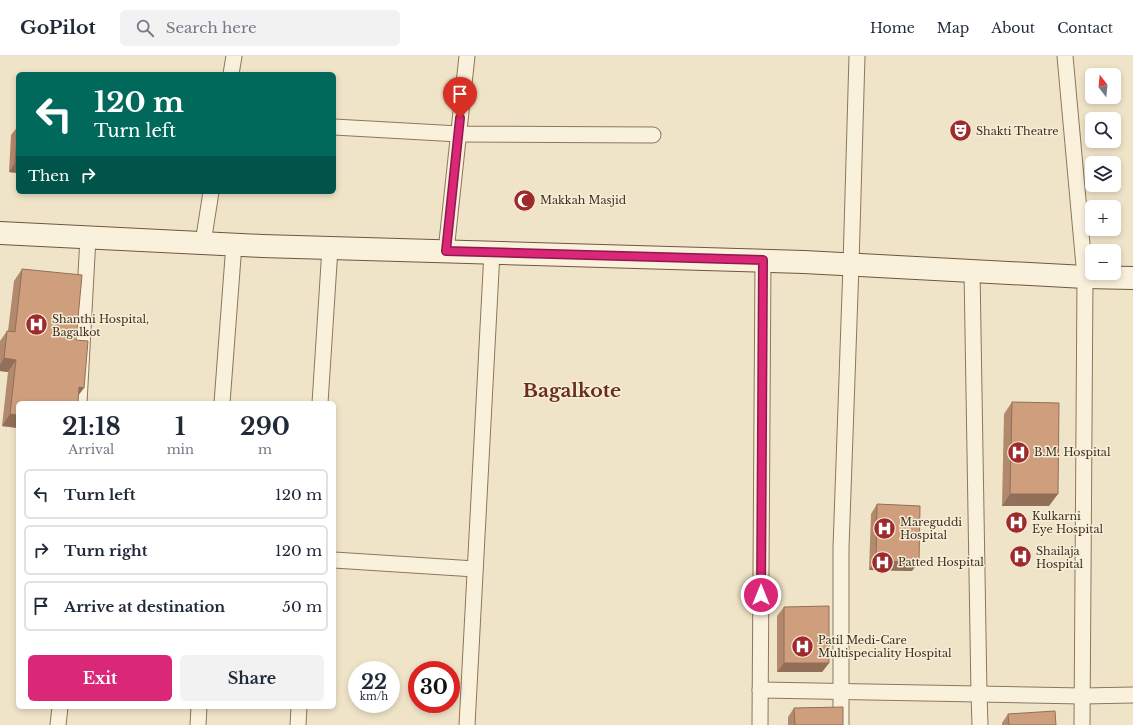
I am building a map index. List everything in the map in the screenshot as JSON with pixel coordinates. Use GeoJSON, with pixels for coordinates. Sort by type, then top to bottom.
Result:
{"type":"FeatureCollection","features":[{"type":"Feature","properties":{"kind":"street"},"geometry":{"type":"LineString","coordinates":[[231,72],[234,56]]}},
{"type":"Feature","properties":{"kind":"street"},"geometry":{"type":"LineString","coordinates":[[446,251],[467,56]]}},
{"type":"Feature","properties":{"kind":"street"},"geometry":{"type":"LineString","coordinates":[[841,725],[842,548],[856,56]]}},
{"type":"Feature","properties":{"kind":"street"},"geometry":{"type":"LineString","coordinates":[[1064,56],[1085,277],[1082,725]]}},
{"type":"Feature","properties":{"kind":"street"},"geometry":{"type":"LineString","coordinates":[[336,127],[459,134],[653,135]]}},
{"type":"Feature","properties":{"kind":"street"},"geometry":{"type":"LineString","coordinates":[[203,243],[211,194]]}},
{"type":"Feature","properties":{"kind":"street"},"geometry":{"type":"LineString","coordinates":[[0,233],[330,248],[763,260],[1085,277]]}},
{"type":"Feature","properties":{"kind":"street"},"geometry":{"type":"LineString","coordinates":[[79,401],[88,237]]}},
{"type":"Feature","properties":{"kind":"street"},"geometry":{"type":"LineString","coordinates":[[222,401],[234,244]]}},
{"type":"Feature","properties":{"kind":"street"},"geometry":{"type":"LineString","coordinates":[[320,401],[330,248]]}},
{"type":"Feature","properties":{"kind":"street"},"geometry":{"type":"LineString","coordinates":[[467,725],[492,252]]}},
{"type":"Feature","properties":{"kind":"street"},"geometry":{"type":"LineString","coordinates":[[760,725],[763,260]]}},
{"type":"Feature","properties":{"kind":"street"},"geometry":{"type":"LineString","coordinates":[[972,271],[980,725]]}},
{"type":"Feature","properties":{"kind":"street"},"geometry":{"type":"LineString","coordinates":[[1121,278],[1133,278]]}},
{"type":"Feature","properties":{"kind":"street"},"geometry":{"type":"LineString","coordinates":[[336,560],[475,569]]}},
{"type":"Feature","properties":{"kind":"street"},"geometry":{"type":"LineString","coordinates":[[760,690],[1133,696]]}},
{"type":"Feature","properties":{"kind":"street"},"geometry":{"type":"LineString","coordinates":[[58,725],[60,709]]}},
{"type":"Feature","properties":{"kind":"street"},"geometry":{"type":"LineString","coordinates":[[198,725],[199,709]]}},
{"type":"Feature","properties":{"kind":"street"},"geometry":{"type":"LineString","coordinates":[[298,725],[299,709]]}},
{"type":"Feature","properties":{"kind":"building"},"geometry":{"type":"Polygon","coordinates":[[[22,269],[82,275],[76,340],[88,341],[84,388],[79,387],[78,401],[16,401],[16,415],[10,414],[16,360],[4,358],[7,331],[15,332],[22,269]]]}},
{"type":"Feature","properties":{"kind":"building"},"geometry":{"type":"Polygon","coordinates":[[[1012,402],[1059,403],[1058,494],[1010,494],[1012,402]]]}},
{"type":"Feature","properties":{"kind":"building"},"geometry":{"type":"Polygon","coordinates":[[[877,504],[920,506],[919,562],[876,561],[877,504]]]}},
{"type":"Feature","properties":{"kind":"building"},"geometry":{"type":"Polygon","coordinates":[[[829,606],[829,663],[784,663],[784,607],[829,606]]]}},
{"type":"Feature","properties":{"kind":"building"},"geometry":{"type":"Polygon","coordinates":[[[843,707],[843,725],[795,725],[794,708],[843,707]]]}},
{"type":"Feature","properties":{"kind":"building"},"geometry":{"type":"Polygon","coordinates":[[[1055,711],[1056,725],[1009,725],[1008,714],[1055,711]]]}},
{"type":"Feature","properties":{"kind":"place","name":"Shakti Theatre"},"geometry":{"type":"Point","coordinates":[961,131]}},
{"type":"Feature","properties":{"kind":"place","name":"Makkah Masjid"},"geometry":{"type":"Point","coordinates":[525,200]}},
{"type":"Feature","properties":{"kind":"place","name":"Shanthi Hospital, Bagalkot"},"geometry":{"type":"Point","coordinates":[37,325]}},
{"type":"Feature","properties":{"kind":"place","name":"B.M. Hospital"},"geometry":{"type":"Point","coordinates":[1018,452]}},
{"type":"Feature","properties":{"kind":"place","name":"Kulkarni Eye Hospital"},"geometry":{"type":"Point","coordinates":[1016,522]}},
{"type":"Feature","properties":{"kind":"place","name":"Mareguddi Hospital"},"geometry":{"type":"Point","coordinates":[884,528]}},
{"type":"Feature","properties":{"kind":"place","name":"Shailaja Hospital"},"geometry":{"type":"Point","coordinates":[1020,557]}},
{"type":"Feature","properties":{"kind":"place","name":"Patted Hospital"},"geometry":{"type":"Point","coordinates":[882,562]}},
{"type":"Feature","properties":{"kind":"place","name":"Patil Medi-Care Multispeciality Hospital"},"geometry":{"type":"Point","coordinates":[803,646]}},
{"type":"Feature","properties":{"kind":"district","name":"Bagalkote"},"geometry":{"type":"Point","coordinates":[572,390]}},
{"type":"Feature","properties":{"kind":"route"},"geometry":{"type":"LineString","coordinates":[[460,118],[446,251],[763,260],[761,595]]}}]}
